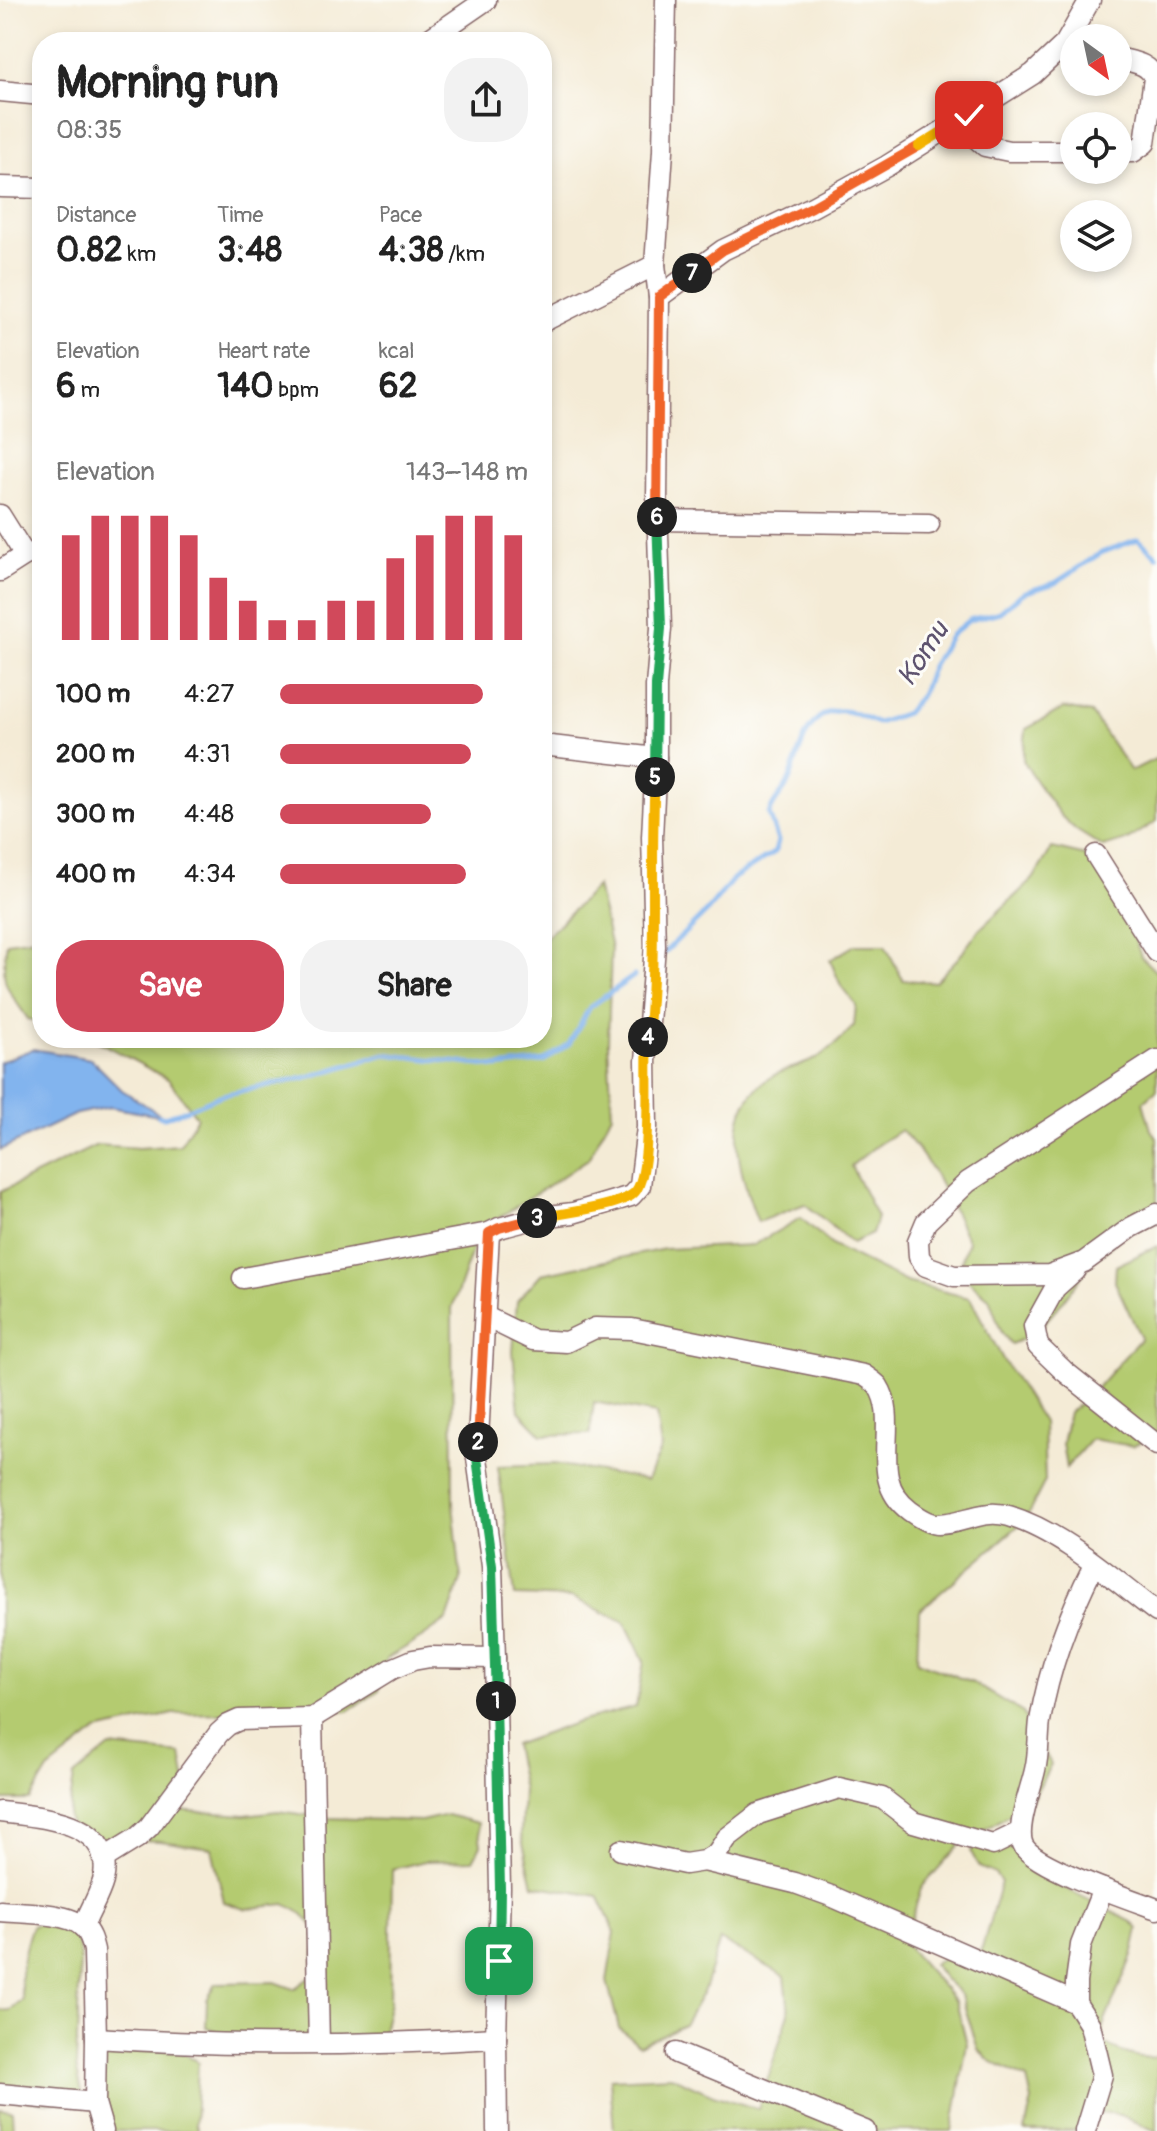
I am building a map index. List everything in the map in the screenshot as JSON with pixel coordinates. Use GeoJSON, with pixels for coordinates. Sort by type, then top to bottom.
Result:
{"type":"FeatureCollection","features":[{"type":"Feature","properties":{"kind":"street"},"geometry":{"type":"LineString","coordinates":[[440,32],[486,0]]}},
{"type":"Feature","properties":{"kind":"street"},"geometry":{"type":"LineString","coordinates":[[243,1278],[489,1233],[631,1196],[640,1186],[647,1127],[646,1061],[655,946],[652,837],[656,686],[661,628],[657,520],[659,297],[655,265],[663,151],[666,0]]}},
{"type":"Feature","properties":{"kind":"street"},"geometry":{"type":"LineString","coordinates":[[1079,24],[1090,0]]}},
{"type":"Feature","properties":{"kind":"street"},"geometry":{"type":"LineString","coordinates":[[659,297],[723,250],[824,200],[958,122],[1033,74],[1060,51]]}},
{"type":"Feature","properties":{"kind":"street"},"geometry":{"type":"LineString","coordinates":[[1132,62],[1146,66],[1154,78],[1145,143],[1132,152]]}},
{"type":"Feature","properties":{"kind":"street"},"geometry":{"type":"LineString","coordinates":[[0,91],[32,94]]}},
{"type":"Feature","properties":{"kind":"street"},"geometry":{"type":"LineString","coordinates":[[958,122],[985,146],[1009,151],[1060,151]]}},
{"type":"Feature","properties":{"kind":"street"},"geometry":{"type":"LineString","coordinates":[[0,187],[32,188]]}},
{"type":"Feature","properties":{"kind":"street"},"geometry":{"type":"LineString","coordinates":[[552,317],[655,265]]}},
{"type":"Feature","properties":{"kind":"street"},"geometry":{"type":"LineString","coordinates":[[0,515],[32,551]]}},
{"type":"Feature","properties":{"kind":"street"},"geometry":{"type":"LineString","coordinates":[[657,520],[929,524]]}},
{"type":"Feature","properties":{"kind":"street"},"geometry":{"type":"LineString","coordinates":[[0,571],[32,554]]}},
{"type":"Feature","properties":{"kind":"street"},"geometry":{"type":"LineString","coordinates":[[552,746],[656,758]]}},
{"type":"Feature","properties":{"kind":"street"},"geometry":{"type":"LineString","coordinates":[[1096,855],[1157,952]]}},
{"type":"Feature","properties":{"kind":"street"},"geometry":{"type":"LineString","coordinates":[[1084,1262],[1049,1275],[954,1276],[926,1266],[919,1257],[918,1241],[926,1222],[968,1182],[1157,1060]]}},
{"type":"Feature","properties":{"kind":"street"},"geometry":{"type":"LineString","coordinates":[[1157,1214],[1132,1227],[1055,1288],[1034,1326],[1038,1346],[1064,1371],[1157,1445]]}},
{"type":"Feature","properties":{"kind":"street"},"geometry":{"type":"LineString","coordinates":[[489,1233],[477,1458],[492,1566],[495,1658],[500,1888],[497,2131]]}},
{"type":"Feature","properties":{"kind":"street"},"geometry":{"type":"LineString","coordinates":[[486,1317],[533,1340],[566,1342],[595,1328],[632,1329],[864,1375],[877,1385],[883,1399],[887,1477],[894,1497],[911,1512],[937,1524],[987,1514],[1007,1515],[1043,1529],[1157,1612]]}},
{"type":"Feature","properties":{"kind":"street"},"geometry":{"type":"LineString","coordinates":[[1094,1565],[1075,1607],[1046,1692],[1036,1766],[1020,1832],[1022,1843],[1028,1851],[1103,1889],[1157,1909]]}},
{"type":"Feature","properties":{"kind":"street"},"geometry":{"type":"LineString","coordinates":[[103,1859],[149,1827],[228,1725],[239,1720],[312,1718],[392,1669],[413,1660],[430,1657],[495,1658]]}},
{"type":"Feature","properties":{"kind":"street"},"geometry":{"type":"LineString","coordinates":[[312,1718],[319,2044]]}},
{"type":"Feature","properties":{"kind":"street"},"geometry":{"type":"LineString","coordinates":[[704,1861],[717,1853],[727,1838],[758,1814],[839,1788],[882,1798],[913,1822],[993,1845],[1020,1832]]}},
{"type":"Feature","properties":{"kind":"street"},"geometry":{"type":"LineString","coordinates":[[0,1812],[63,1820],[79,1828],[95,1842],[103,1859],[103,1880],[83,1927]]}},
{"type":"Feature","properties":{"kind":"street"},"geometry":{"type":"LineString","coordinates":[[621,1850],[685,1864],[704,1861],[795,1883],[1076,2003],[1090,2025],[1102,2075],[1085,2131]]}},
{"type":"Feature","properties":{"kind":"street"},"geometry":{"type":"LineString","coordinates":[[1076,2003],[1081,1945],[1103,1889]]}},
{"type":"Feature","properties":{"kind":"street"},"geometry":{"type":"LineString","coordinates":[[0,1911],[70,1918],[83,1927],[90,1937],[94,1950],[95,2103],[103,2131]]}},
{"type":"Feature","properties":{"kind":"street"},"geometry":{"type":"LineString","coordinates":[[96,2038],[319,2044],[496,2038]]}},
{"type":"Feature","properties":{"kind":"street"},"geometry":{"type":"LineString","coordinates":[[676,2053],[858,2130]]}},
{"type":"Feature","properties":{"kind":"street"},"geometry":{"type":"LineString","coordinates":[[0,2094],[95,2103]]}},
{"type":"Feature","properties":{"kind":"green space"},"geometry":{"type":"Polygon","coordinates":[[[1064,708],[1091,713],[1131,771],[1157,758],[1157,821],[1129,839],[1103,847],[1061,816],[1023,760],[1026,729],[1064,708]]]}},
{"type":"Feature","properties":{"kind":"green space"},"geometry":{"type":"Polygon","coordinates":[[[1052,848],[1086,856],[1103,870],[1130,923],[1141,957],[1157,973],[1157,1090],[1143,1102],[1151,1130],[1157,1138],[1157,1206],[1091,1263],[1035,1334],[1011,1344],[1002,1333],[989,1298],[958,1272],[968,1241],[931,1169],[901,1130],[851,1166],[877,1217],[872,1234],[852,1243],[805,1204],[758,1222],[740,1163],[739,1124],[744,1106],[755,1090],[776,1074],[823,1054],[854,1026],[856,1005],[841,986],[830,960],[855,945],[885,945],[903,980],[935,982],[979,930],[1033,879],[1052,848]]]}},
{"type":"Feature","properties":{"kind":"green space"},"geometry":{"type":"Polygon","coordinates":[[[597,886],[611,948],[608,1043],[612,1114],[588,1159],[479,1231],[452,1308],[453,1504],[461,1580],[447,1620],[386,1659],[379,1691],[348,1711],[173,1714],[97,1731],[48,1770],[30,1800],[0,1800],[0,1192],[97,1145],[139,1148],[180,1145],[197,1117],[168,1079],[111,1048],[552,1048],[552,931],[597,886]]]}},
{"type":"Feature","properties":{"kind":"green space"},"geometry":{"type":"Polygon","coordinates":[[[32,938],[32,1020],[28,1019],[6,984],[4,967],[7,942],[32,938]]]}},
{"type":"Feature","properties":{"kind":"green space"},"geometry":{"type":"Polygon","coordinates":[[[801,1218],[833,1246],[906,1282],[970,1298],[1005,1363],[1043,1422],[1045,1481],[1025,1520],[919,1611],[917,1661],[973,1683],[1023,1713],[1051,1764],[1031,1802],[960,1844],[921,1888],[905,1944],[956,2002],[967,2044],[952,2131],[614,2131],[610,2079],[671,2076],[713,2095],[758,2109],[789,2013],[785,1976],[720,1940],[704,1990],[684,2025],[639,2045],[619,2028],[607,1981],[615,1932],[598,1896],[533,1885],[521,1835],[523,1790],[514,1745],[578,1722],[636,1707],[644,1661],[625,1622],[573,1598],[515,1596],[498,1466],[555,1464],[647,1480],[661,1448],[656,1414],[594,1402],[590,1434],[542,1435],[519,1411],[513,1352],[517,1301],[541,1274],[665,1249],[753,1245],[801,1218]]]}},
{"type":"Feature","properties":{"kind":"green space"},"geometry":{"type":"Polygon","coordinates":[[[1157,1246],[1157,1435],[1133,1446],[1091,1439],[1066,1468],[1062,1443],[1069,1412],[1087,1399],[1141,1338],[1115,1282],[1116,1266],[1157,1246]]]}},
{"type":"Feature","properties":{"kind":"green space"},"geometry":{"type":"Polygon","coordinates":[[[110,1747],[181,1754],[186,1783],[175,1810],[245,1815],[278,1811],[327,1818],[421,1821],[447,1815],[478,1823],[481,1845],[473,1860],[425,1861],[392,1869],[390,2002],[380,2043],[227,2035],[206,2027],[207,2000],[216,1983],[275,1982],[294,1989],[312,1975],[319,1932],[303,1914],[285,1904],[245,1909],[224,1902],[212,1848],[160,1841],[75,1837],[68,1817],[74,1776],[110,1747]]]}},
{"type":"Feature","properties":{"kind":"green space"},"geometry":{"type":"Polygon","coordinates":[[[977,1841],[1005,1844],[1065,1888],[1132,1922],[1138,1929],[1132,1956],[1103,2026],[1100,2042],[1128,2054],[1157,2057],[1157,2131],[1119,2115],[1103,2113],[1094,2115],[1084,2131],[1025,2131],[1032,2100],[1027,2079],[990,2061],[978,2049],[961,1995],[933,1964],[945,1958],[971,1968],[982,1948],[1001,1882],[995,1874],[979,1867],[971,1852],[977,1841]]]}},
{"type":"Feature","properties":{"kind":"green space"},"geometry":{"type":"Polygon","coordinates":[[[47,1920],[72,1930],[79,1947],[76,2067],[85,2105],[0,2098],[0,2011],[11,2010],[23,2000],[21,1972],[29,1934],[32,1926],[47,1920]]]}},
{"type":"Feature","properties":{"kind":"green space"},"geometry":{"type":"Polygon","coordinates":[[[120,2049],[172,2050],[198,2063],[195,2125],[198,2131],[109,2131],[98,2065],[106,2053],[120,2049]]]}},
{"type":"Feature","properties":{"kind":"green space"},"geometry":{"type":"Polygon","coordinates":[[[0,2109],[12,2111],[13,2131],[0,2131],[0,2109]]]}},
{"type":"Feature","properties":{"kind":"water"},"geometry":{"type":"Polygon","coordinates":[[[33,1049],[91,1059],[122,1090],[164,1117],[110,1107],[76,1114],[0,1150],[0,1062],[33,1049]]]}},
{"type":"Feature","properties":{"kind":"waterway","name":"Komu"},"geometry":{"type":"LineString","coordinates":[[662,955],[708,910],[734,878],[775,852],[778,841],[769,814],[788,783],[806,736],[820,717],[831,712],[848,711],[878,723],[906,713],[921,695],[932,666],[951,635],[969,620],[1000,612],[1023,593],[1055,583],[1101,553],[1138,539],[1157,556]]}},
{"type":"Feature","properties":{"kind":"waterway","name":"Komu"},"geometry":{"type":"LineString","coordinates":[[159,1116],[178,1113],[222,1095],[308,1077],[385,1054],[497,1067],[544,1061],[569,1044],[590,1007],[634,976]]}},
{"type":"Feature","properties":{"kind":"route"},"geometry":{"type":"LineString","coordinates":[[499,1961],[492,1566],[477,1458],[489,1233],[631,1196],[640,1186],[644,1166],[646,1061],[655,946],[652,837],[656,686],[661,628],[657,502],[659,297],[723,250],[887,166],[969,115]]}}]}
